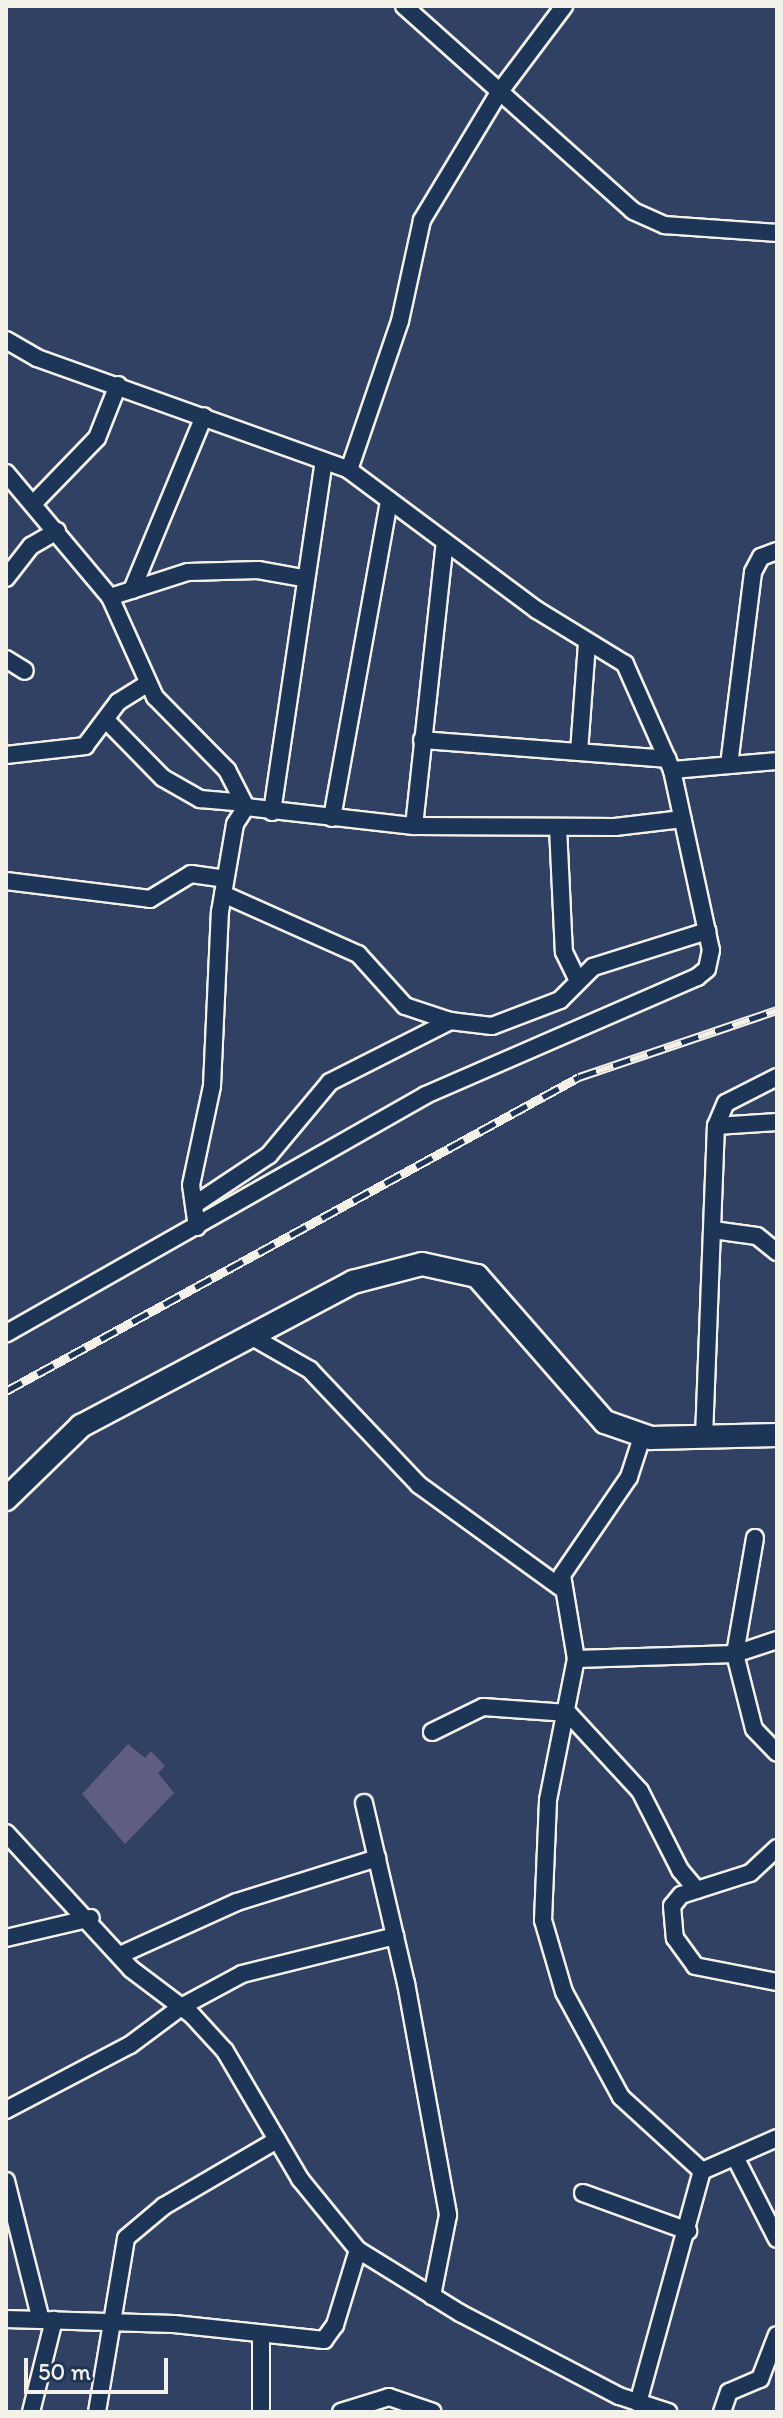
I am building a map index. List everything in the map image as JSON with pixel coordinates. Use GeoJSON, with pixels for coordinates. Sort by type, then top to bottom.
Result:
{"type":"FeatureCollection","features":[{"type":"Feature","properties":{"kind":"street"},"geometry":{"type":"LineString","coordinates":[[404,6],[498,94],[650,220],[777,233]]}},
{"type":"Feature","properties":{"kind":"street"},"geometry":{"type":"LineString","coordinates":[[349,470],[400,321],[422,220],[498,94],[564,6]]}},
{"type":"Feature","properties":{"kind":"street"},"geometry":{"type":"LineString","coordinates":[[6,340],[37,358],[349,470],[445,542],[632,670],[669,765],[711,961],[697,977],[436,1090],[6,1334]]}},
{"type":"Feature","properties":{"kind":"street"},"geometry":{"type":"LineString","coordinates":[[33,504],[97,438],[118,385]]}},
{"type":"Feature","properties":{"kind":"street"},"geometry":{"type":"LineString","coordinates":[[132,590],[204,416]]}},
{"type":"Feature","properties":{"kind":"street"},"geometry":{"type":"LineString","coordinates":[[272,812],[303,578],[324,461]]}},
{"type":"Feature","properties":{"kind":"street"},"geometry":{"type":"LineString","coordinates":[[6,473],[110,597],[147,684],[176,724],[227,770],[242,804],[235,824],[224,887],[212,1086],[192,1173],[197,1227]]}},
{"type":"Feature","properties":{"kind":"street"},"geometry":{"type":"LineString","coordinates":[[332,818],[389,500]]}},
{"type":"Feature","properties":{"kind":"street"},"geometry":{"type":"LineString","coordinates":[[6,578],[31,546],[57,531]]}},
{"type":"Feature","properties":{"kind":"street"},"geometry":{"type":"LineString","coordinates":[[414,826],[445,542]]}},
{"type":"Feature","properties":{"kind":"street"},"geometry":{"type":"LineString","coordinates":[[729,765],[753,572],[761,557],[777,551]]}},
{"type":"Feature","properties":{"kind":"street"},"geometry":{"type":"LineString","coordinates":[[110,597],[207,571],[303,578]]}},
{"type":"Feature","properties":{"kind":"street"},"geometry":{"type":"LineString","coordinates":[[579,752],[587,642]]}},
{"type":"Feature","properties":{"kind":"street"},"geometry":{"type":"LineString","coordinates":[[6,659],[25,671]]}},
{"type":"Feature","properties":{"kind":"street"},"geometry":{"type":"LineString","coordinates":[[6,755],[85,746],[118,702],[147,684]]}},
{"type":"Feature","properties":{"kind":"street"},"geometry":{"type":"LineString","coordinates":[[106,720],[163,778],[200,799],[242,804],[272,812],[414,826],[558,827],[683,819]]}},
{"type":"Feature","properties":{"kind":"street"},"geometry":{"type":"LineString","coordinates":[[422,740],[579,752],[669,765],[777,761]]}},
{"type":"Feature","properties":{"kind":"street"},"geometry":{"type":"LineString","coordinates":[[558,827],[564,952],[577,979]]}},
{"type":"Feature","properties":{"kind":"street"},"geometry":{"type":"LineString","coordinates":[[6,881],[150,899],[191,874],[224,887],[358,954],[397,1000],[450,1021],[508,1025],[560,1000],[577,979],[593,967],[707,931]]}},
{"type":"Feature","properties":{"kind":"street"},"geometry":{"type":"LineString","coordinates":[[194,1205],[269,1155],[330,1082],[450,1021]]}},
{"type":"Feature","properties":{"kind":"street"},"geometry":{"type":"LineString","coordinates":[[704,1437],[716,1126],[726,1103],[777,1077]]}},
{"type":"Feature","properties":{"kind":"street"},"geometry":{"type":"LineString","coordinates":[[716,1126],[777,1122]]}},
{"type":"Feature","properties":{"kind":"street"},"geometry":{"type":"LineString","coordinates":[[713,1230],[757,1236],[777,1252]]}},
{"type":"Feature","properties":{"kind":"street"},"geometry":{"type":"LineString","coordinates":[[6,1499],[81,1426],[249,1335],[363,1279],[422,1264],[463,1269],[477,1276],[592,1413],[642,1437],[777,1435]]}},
{"type":"Feature","properties":{"kind":"street"},"geometry":{"type":"LineString","coordinates":[[249,1335],[310,1370],[419,1485],[560,1587]]}},
{"type":"Feature","properties":{"kind":"street"},"geometry":{"type":"LineString","coordinates":[[642,1437],[629,1477],[572,1557],[560,1587],[576,1659],[568,1713],[548,1800],[545,1935],[564,1992],[621,2097],[702,2171]]}},
{"type":"Feature","properties":{"kind":"street"},"geometry":{"type":"LineString","coordinates":[[755,1538],[735,1654],[754,1729],[777,1753]]}},
{"type":"Feature","properties":{"kind":"street"},"geometry":{"type":"LineString","coordinates":[[576,1659],[735,1654],[777,1640]]}},
{"type":"Feature","properties":{"kind":"street"},"geometry":{"type":"LineString","coordinates":[[432,1732],[483,1707],[568,1713],[640,1791],[680,1870],[697,1890]]}},
{"type":"Feature","properties":{"kind":"street"},"geometry":{"type":"LineString","coordinates":[[364,1803],[395,1936],[448,2215],[432,2296]]}},
{"type":"Feature","properties":{"kind":"street"},"geometry":{"type":"LineString","coordinates":[[6,1833],[91,1918],[120,1955],[181,2007],[225,2051],[300,2179],[358,2250],[616,2404],[638,2403],[668,2412]]}},
{"type":"Feature","properties":{"kind":"street"},"geometry":{"type":"LineString","coordinates":[[777,1848],[750,1873],[697,1890],[672,1906],[675,1938],[687,1957],[702,1970],[777,1982]]}},
{"type":"Feature","properties":{"kind":"street"},"geometry":{"type":"LineString","coordinates":[[120,1955],[237,1902],[377,1858]]}},
{"type":"Feature","properties":{"kind":"street"},"geometry":{"type":"LineString","coordinates":[[6,1938],[91,1918]]}},
{"type":"Feature","properties":{"kind":"street"},"geometry":{"type":"LineString","coordinates":[[6,2110],[137,2041],[181,2007],[256,1969],[395,1936]]}},
{"type":"Feature","properties":{"kind":"street"},"geometry":{"type":"LineString","coordinates":[[702,2171],[777,2138]]}},
{"type":"Feature","properties":{"kind":"street"},"geometry":{"type":"LineString","coordinates":[[97,2412],[126,2238],[164,2206],[277,2140]]}},
{"type":"Feature","properties":{"kind":"street"},"geometry":{"type":"LineString","coordinates":[[735,2157],[777,2239]]}},
{"type":"Feature","properties":{"kind":"street"},"geometry":{"type":"LineString","coordinates":[[638,2403],[688,2231],[702,2171]]}},
{"type":"Feature","properties":{"kind":"street"},"geometry":{"type":"LineString","coordinates":[[6,2181],[13,2224],[48,2320],[31,2412]]}},
{"type":"Feature","properties":{"kind":"street"},"geometry":{"type":"LineString","coordinates":[[583,2193],[688,2231]]}},
{"type":"Feature","properties":{"kind":"street"},"geometry":{"type":"LineString","coordinates":[[6,2319],[114,2322],[324,2340],[335,2325],[358,2250]]}},
{"type":"Feature","properties":{"kind":"street"},"geometry":{"type":"LineString","coordinates":[[261,2335],[261,2412]]}},
{"type":"Feature","properties":{"kind":"street"},"geometry":{"type":"LineString","coordinates":[[722,2412],[729,2392],[760,2379],[777,2335]]}},
{"type":"Feature","properties":{"kind":"street"},"geometry":{"type":"LineString","coordinates":[[341,2412],[389,2397],[433,2412]]}},
{"type":"Feature","properties":{"kind":"building"},"geometry":{"type":"Polygon","coordinates":[[[128,1744],[145,1758],[151,1751],[165,1766],[158,1773],[174,1793],[125,1844],[82,1794],[128,1744]]]}},
{"type":"Feature","properties":{"kind":"railway"},"geometry":{"type":"LineString","coordinates":[[6,1391],[579,1077],[777,1010]]}}]}
